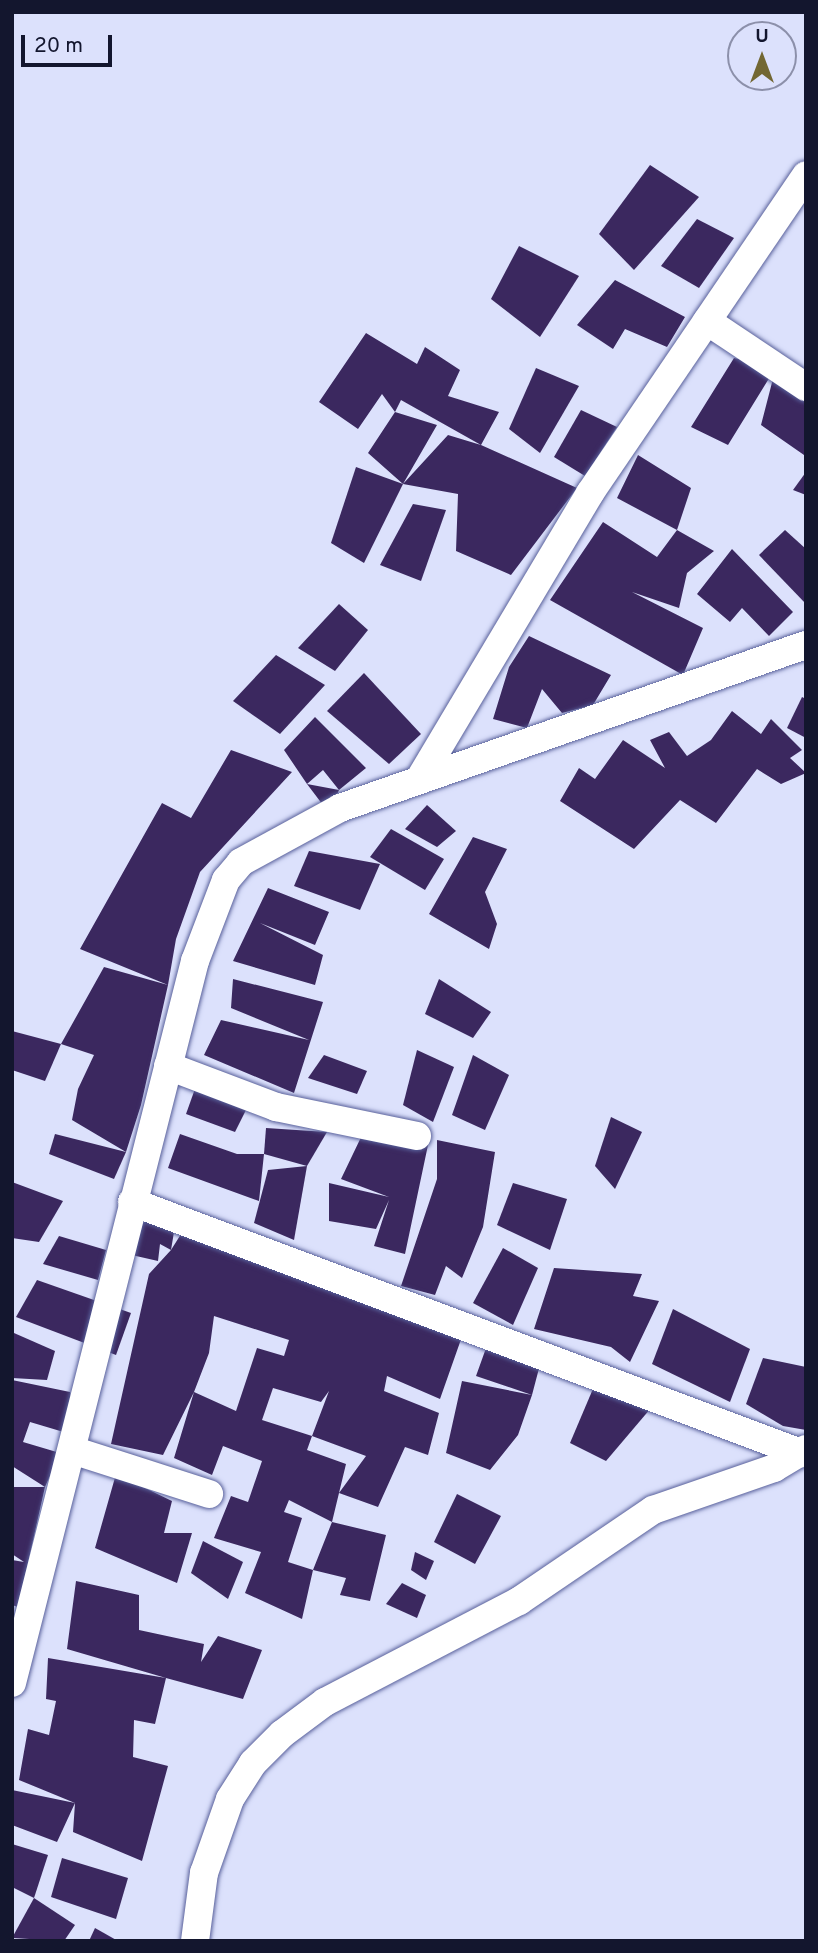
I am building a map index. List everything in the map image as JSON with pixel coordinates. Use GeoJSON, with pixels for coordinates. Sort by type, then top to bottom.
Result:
{"type":"FeatureCollection","features":[{"type":"Feature","properties":{"kind":"street"},"geometry":{"type":"LineString","coordinates":[[422,775],[590,493],[806,175]]}},
{"type":"Feature","properties":{"kind":"street"},"geometry":{"type":"LineString","coordinates":[[707,321],[806,387]]}},
{"type":"Feature","properties":{"kind":"street"},"geometry":{"type":"LineString","coordinates":[[12,1683],[132,1202],[204,928],[226,880],[241,862],[340,808],[422,775],[570,730],[806,645]]}},
{"type":"Feature","properties":{"kind":"street"},"geometry":{"type":"LineString","coordinates":[[168,1066],[276,1107],[417,1136]]}},
{"type":"Feature","properties":{"kind":"street"},"geometry":{"type":"LineString","coordinates":[[132,1202],[803,1451]]}},
{"type":"Feature","properties":{"kind":"street"},"geometry":{"type":"LineString","coordinates":[[72,1450],[209,1494]]}},
{"type":"Feature","properties":{"kind":"street"},"geometry":{"type":"LineString","coordinates":[[195,1941],[204,1873],[221,1821],[253,1763],[282,1734],[325,1702],[519,1601],[653,1510],[803,1451]]}},
{"type":"Feature","properties":{"kind":"building"},"geometry":{"type":"Polygon","coordinates":[[[650,165],[699,197],[634,270],[599,234],[650,165]]]}},
{"type":"Feature","properties":{"kind":"building"},"geometry":{"type":"Polygon","coordinates":[[[697,219],[734,238],[699,288],[661,266],[697,219]]]}},
{"type":"Feature","properties":{"kind":"building"},"geometry":{"type":"Polygon","coordinates":[[[519,246],[579,276],[540,337],[491,299],[519,246]]]}},
{"type":"Feature","properties":{"kind":"building"},"geometry":{"type":"Polygon","coordinates":[[[615,280],[685,317],[667,347],[625,329],[613,349],[577,325],[615,280]]]}},
{"type":"Feature","properties":{"kind":"building"},"geometry":{"type":"Polygon","coordinates":[[[366,333],[417,364],[425,347],[460,370],[448,396],[499,412],[481,445],[401,400],[395,412],[382,394],[358,429],[319,402],[366,333]]]}},
{"type":"Feature","properties":{"kind":"building"},"geometry":{"type":"Polygon","coordinates":[[[734,358],[776,367],[728,445],[691,427],[734,358]]]}},
{"type":"Feature","properties":{"kind":"building"},"geometry":{"type":"Polygon","coordinates":[[[776,367],[806,387],[804,455],[761,425],[776,367]]]}},
{"type":"Feature","properties":{"kind":"building"},"geometry":{"type":"Polygon","coordinates":[[[536,368],[579,386],[540,453],[509,429],[536,368]]]}},
{"type":"Feature","properties":{"kind":"building"},"geometry":{"type":"Polygon","coordinates":[[[581,410],[617,427],[585,476],[554,457],[581,410]]]}},
{"type":"Feature","properties":{"kind":"building"},"geometry":{"type":"Polygon","coordinates":[[[395,412],[437,425],[403,484],[368,453],[395,412]]]}},
{"type":"Feature","properties":{"kind":"building"},"geometry":{"type":"Polygon","coordinates":[[[448,435],[481,445],[577,488],[511,575],[456,551],[458,494],[403,484],[448,435]]]}},
{"type":"Feature","properties":{"kind":"building"},"geometry":{"type":"Polygon","coordinates":[[[638,455],[691,488],[677,530],[617,498],[638,455]]]}},
{"type":"Feature","properties":{"kind":"building"},"geometry":{"type":"Polygon","coordinates":[[[356,467],[403,484],[364,563],[331,543],[356,467]]]}},
{"type":"Feature","properties":{"kind":"building"},"geometry":{"type":"Polygon","coordinates":[[[806,472],[806,495],[793,490],[806,472]]]}},
{"type":"Feature","properties":{"kind":"building"},"geometry":{"type":"Polygon","coordinates":[[[413,504],[446,510],[421,581],[380,565],[413,504]]]}},
{"type":"Feature","properties":{"kind":"building"},"geometry":{"type":"Polygon","coordinates":[[[603,522],[657,557],[677,530],[714,551],[687,573],[679,608],[632,592],[703,628],[683,675],[550,600],[603,522]]]}},
{"type":"Feature","properties":{"kind":"building"},"geometry":{"type":"Polygon","coordinates":[[[785,530],[806,549],[806,604],[759,555],[785,530]]]}},
{"type":"Feature","properties":{"kind":"building"},"geometry":{"type":"Polygon","coordinates":[[[732,549],[793,612],[769,636],[742,608],[730,622],[697,594],[732,549]]]}},
{"type":"Feature","properties":{"kind":"building"},"geometry":{"type":"Polygon","coordinates":[[[339,604],[368,630],[335,671],[298,648],[339,604]]]}},
{"type":"Feature","properties":{"kind":"building"},"geometry":{"type":"Polygon","coordinates":[[[529,636],[611,675],[593,705],[562,713],[542,689],[527,728],[493,719],[509,667],[529,636]]]}},
{"type":"Feature","properties":{"kind":"building"},"geometry":{"type":"Polygon","coordinates":[[[276,655],[325,685],[280,734],[233,701],[276,655]]]}},
{"type":"Feature","properties":{"kind":"building"},"geometry":{"type":"Polygon","coordinates":[[[364,673],[421,734],[389,764],[327,711],[364,673]]]}},
{"type":"Feature","properties":{"kind":"building"},"geometry":{"type":"Polygon","coordinates":[[[802,697],[806,699],[806,738],[787,728],[802,697]]]}},
{"type":"Feature","properties":{"kind":"building"},"geometry":{"type":"Polygon","coordinates":[[[732,711],[761,734],[771,719],[802,750],[790,758],[806,773],[781,784],[757,769],[716,823],[680,800],[634,849],[560,801],[579,768],[595,779],[623,740],[665,768],[650,740],[669,732],[687,756],[711,740],[732,711]]]}},
{"type":"Feature","properties":{"kind":"building"},"geometry":{"type":"Polygon","coordinates":[[[315,717],[366,768],[339,790],[323,770],[307,784],[284,750],[315,717]]]}},
{"type":"Feature","properties":{"kind":"building"},"geometry":{"type":"Polygon","coordinates":[[[231,750],[292,772],[200,872],[176,939],[168,985],[80,949],[162,803],[191,818],[231,750]]]}},
{"type":"Feature","properties":{"kind":"building"},"geometry":{"type":"Polygon","coordinates":[[[307,784],[339,790],[329,813],[307,784]]]}},
{"type":"Feature","properties":{"kind":"building"},"geometry":{"type":"Polygon","coordinates":[[[427,805],[456,831],[437,847],[405,829],[427,805]]]}},
{"type":"Feature","properties":{"kind":"building"},"geometry":{"type":"Polygon","coordinates":[[[391,829],[444,859],[425,890],[370,857],[391,829]]]}},
{"type":"Feature","properties":{"kind":"building"},"geometry":{"type":"Polygon","coordinates":[[[473,837],[507,849],[485,892],[497,924],[489,949],[429,914],[473,837]]]}},
{"type":"Feature","properties":{"kind":"building"},"geometry":{"type":"Polygon","coordinates":[[[309,851],[380,864],[360,910],[294,886],[309,851]]]}},
{"type":"Feature","properties":{"kind":"building"},"geometry":{"type":"Polygon","coordinates":[[[268,888],[329,912],[315,945],[260,923],[323,955],[315,985],[233,961],[268,888]]]}},
{"type":"Feature","properties":{"kind":"building"},"geometry":{"type":"Polygon","coordinates":[[[104,967],[168,985],[141,1105],[126,1152],[72,1120],[78,1089],[94,1055],[61,1044],[104,967]]]}},
{"type":"Feature","properties":{"kind":"building"},"geometry":{"type":"Polygon","coordinates":[[[233,979],[323,1002],[294,1093],[204,1055],[221,1020],[309,1040],[231,1008],[233,979]]]}},
{"type":"Feature","properties":{"kind":"building"},"geometry":{"type":"Polygon","coordinates":[[[439,979],[491,1012],[473,1038],[425,1014],[439,979]]]}},
{"type":"Feature","properties":{"kind":"building"},"geometry":{"type":"Polygon","coordinates":[[[12,1031],[61,1044],[45,1081],[12,1070],[12,1031]]]}},
{"type":"Feature","properties":{"kind":"building"},"geometry":{"type":"Polygon","coordinates":[[[417,1050],[454,1067],[433,1122],[403,1105],[417,1050]]]}},
{"type":"Feature","properties":{"kind":"building"},"geometry":{"type":"Polygon","coordinates":[[[324,1055],[367,1071],[357,1094],[308,1078],[324,1055]]]}},
{"type":"Feature","properties":{"kind":"building"},"geometry":{"type":"Polygon","coordinates":[[[473,1055],[509,1075],[485,1130],[452,1115],[473,1055]]]}},
{"type":"Feature","properties":{"kind":"building"},"geometry":{"type":"Polygon","coordinates":[[[196,1086],[249,1104],[235,1132],[186,1114],[196,1086]]]}},
{"type":"Feature","properties":{"kind":"building"},"geometry":{"type":"Polygon","coordinates":[[[611,1117],[642,1132],[615,1189],[595,1166],[611,1117]]]}},
{"type":"Feature","properties":{"kind":"building"},"geometry":{"type":"Polygon","coordinates":[[[266,1128],[327,1132],[307,1166],[264,1154],[266,1128]]]}},
{"type":"Feature","properties":{"kind":"building"},"geometry":{"type":"Polygon","coordinates":[[[364,1131],[428,1145],[405,1254],[374,1246],[389,1200],[376,1229],[329,1221],[329,1183],[389,1197],[341,1179],[364,1131]]]}},
{"type":"Feature","properties":{"kind":"building"},"geometry":{"type":"Polygon","coordinates":[[[55,1134],[126,1152],[114,1179],[49,1154],[55,1134]]]}},
{"type":"Feature","properties":{"kind":"building"},"geometry":{"type":"Polygon","coordinates":[[[180,1134],[237,1154],[264,1154],[259,1201],[168,1168],[180,1134]]]}},
{"type":"Feature","properties":{"kind":"building"},"geometry":{"type":"Polygon","coordinates":[[[437,1140],[495,1152],[483,1227],[462,1278],[446,1266],[435,1295],[401,1286],[437,1179],[437,1140]]]}},
{"type":"Feature","properties":{"kind":"building"},"geometry":{"type":"Polygon","coordinates":[[[307,1166],[294,1240],[254,1223],[268,1170],[307,1166]]]}},
{"type":"Feature","properties":{"kind":"building"},"geometry":{"type":"Polygon","coordinates":[[[12,1182],[63,1201],[39,1242],[12,1238],[12,1182]]]}},
{"type":"Feature","properties":{"kind":"building"},"geometry":{"type":"Polygon","coordinates":[[[513,1183],[567,1199],[550,1250],[497,1225],[513,1183]]]}},
{"type":"Feature","properties":{"kind":"building"},"geometry":{"type":"Polygon","coordinates":[[[132,1205],[176,1220],[171,1250],[160,1244],[158,1261],[123,1253],[132,1205]]]}},
{"type":"Feature","properties":{"kind":"building"},"geometry":{"type":"Polygon","coordinates":[[[188,1223],[465,1328],[440,1399],[387,1376],[384,1391],[439,1413],[428,1455],[405,1447],[378,1507],[339,1493],[332,1522],[289,1500],[284,1512],[302,1518],[288,1562],[313,1570],[302,1619],[245,1593],[261,1552],[214,1538],[231,1496],[248,1502],[262,1461],[223,1446],[212,1475],[174,1458],[194,1392],[163,1455],[111,1444],[149,1274],[171,1250],[188,1223]],[[214,1316],[209,1353],[194,1392],[236,1411],[257,1348],[284,1356],[289,1340],[214,1316]],[[273,1388],[262,1420],[312,1436],[329,1391],[321,1402],[273,1388]],[[312,1436],[307,1450],[346,1464],[339,1493],[366,1456],[312,1436]]]}},
{"type":"Feature","properties":{"kind":"building"},"geometry":{"type":"Polygon","coordinates":[[[59,1236],[106,1250],[98,1280],[43,1264],[59,1236]]]}},
{"type":"Feature","properties":{"kind":"building"},"geometry":{"type":"Polygon","coordinates":[[[503,1248],[538,1268],[513,1325],[473,1303],[503,1248]]]}},
{"type":"Feature","properties":{"kind":"building"},"geometry":{"type":"Polygon","coordinates":[[[554,1268],[642,1274],[633,1296],[659,1301],[630,1362],[611,1347],[534,1329],[554,1268]]]}},
{"type":"Feature","properties":{"kind":"building"},"geometry":{"type":"Polygon","coordinates":[[[37,1280],[131,1313],[116,1355],[16,1317],[37,1280]]]}},
{"type":"Feature","properties":{"kind":"building"},"geometry":{"type":"Polygon","coordinates":[[[673,1309],[750,1349],[730,1402],[652,1364],[673,1309]]]}},
{"type":"Feature","properties":{"kind":"building"},"geometry":{"type":"Polygon","coordinates":[[[14,1333],[55,1351],[47,1380],[12,1378],[14,1333]]]}},
{"type":"Feature","properties":{"kind":"building"},"geometry":{"type":"Polygon","coordinates":[[[490,1337],[542,1357],[532,1395],[476,1376],[490,1337]]]}},
{"type":"Feature","properties":{"kind":"building"},"geometry":{"type":"Polygon","coordinates":[[[763,1358],[806,1367],[806,1430],[783,1426],[746,1404],[763,1358]]]}},
{"type":"Feature","properties":{"kind":"building"},"geometry":{"type":"Polygon","coordinates":[[[598,1377],[651,1408],[606,1461],[570,1443],[598,1377]]]}},
{"type":"Feature","properties":{"kind":"building"},"geometry":{"type":"Polygon","coordinates":[[[12,1380],[70,1392],[77,1436],[30,1422],[23,1442],[60,1453],[45,1487],[12,1466],[12,1380]]]}},
{"type":"Feature","properties":{"kind":"building"},"geometry":{"type":"Polygon","coordinates":[[[462,1381],[532,1395],[518,1435],[490,1470],[446,1453],[462,1381]]]}},
{"type":"Feature","properties":{"kind":"building"},"geometry":{"type":"Polygon","coordinates":[[[116,1474],[172,1501],[164,1533],[192,1533],[177,1583],[95,1548],[116,1474]]]}},
{"type":"Feature","properties":{"kind":"building"},"geometry":{"type":"Polygon","coordinates":[[[12,1487],[45,1487],[18,1607],[12,1605],[12,1560],[24,1562],[12,1554],[12,1487]]]}},
{"type":"Feature","properties":{"kind":"building"},"geometry":{"type":"Polygon","coordinates":[[[457,1494],[501,1516],[475,1564],[434,1542],[457,1494]]]}},
{"type":"Feature","properties":{"kind":"building"},"geometry":{"type":"Polygon","coordinates":[[[332,1522],[386,1535],[370,1601],[340,1595],[346,1578],[313,1570],[332,1522]]]}},
{"type":"Feature","properties":{"kind":"building"},"geometry":{"type":"Polygon","coordinates":[[[203,1541],[243,1562],[228,1599],[191,1573],[203,1541]]]}},
{"type":"Feature","properties":{"kind":"building"},"geometry":{"type":"Polygon","coordinates":[[[415,1552],[434,1561],[426,1580],[411,1570],[415,1552]]]}},
{"type":"Feature","properties":{"kind":"building"},"geometry":{"type":"Polygon","coordinates":[[[76,1581],[139,1595],[139,1630],[204,1644],[201,1662],[218,1636],[262,1650],[243,1699],[67,1649],[76,1581]]]}},
{"type":"Feature","properties":{"kind":"building"},"geometry":{"type":"Polygon","coordinates":[[[402,1583],[426,1595],[417,1618],[386,1604],[402,1583]]]}},
{"type":"Feature","properties":{"kind":"building"},"geometry":{"type":"Polygon","coordinates":[[[48,1658],[166,1678],[155,1724],[134,1720],[133,1757],[168,1766],[142,1861],[73,1832],[75,1803],[19,1780],[28,1729],[49,1735],[56,1701],[46,1699],[48,1658]]]}},
{"type":"Feature","properties":{"kind":"building"},"geometry":{"type":"Polygon","coordinates":[[[12,1790],[75,1803],[57,1842],[12,1825],[12,1790]]]}},
{"type":"Feature","properties":{"kind":"building"},"geometry":{"type":"Polygon","coordinates":[[[12,1844],[48,1855],[34,1898],[12,1887],[12,1844]]]}},
{"type":"Feature","properties":{"kind":"building"},"geometry":{"type":"Polygon","coordinates":[[[62,1858],[128,1878],[116,1919],[51,1897],[62,1858]]]}},
{"type":"Feature","properties":{"kind":"building"},"geometry":{"type":"Polygon","coordinates":[[[34,1898],[75,1925],[64,1941],[12,1938],[34,1898]]]}},
{"type":"Feature","properties":{"kind":"building"},"geometry":{"type":"Polygon","coordinates":[[[95,1928],[118,1941],[89,1941],[95,1928]]]}}]}
